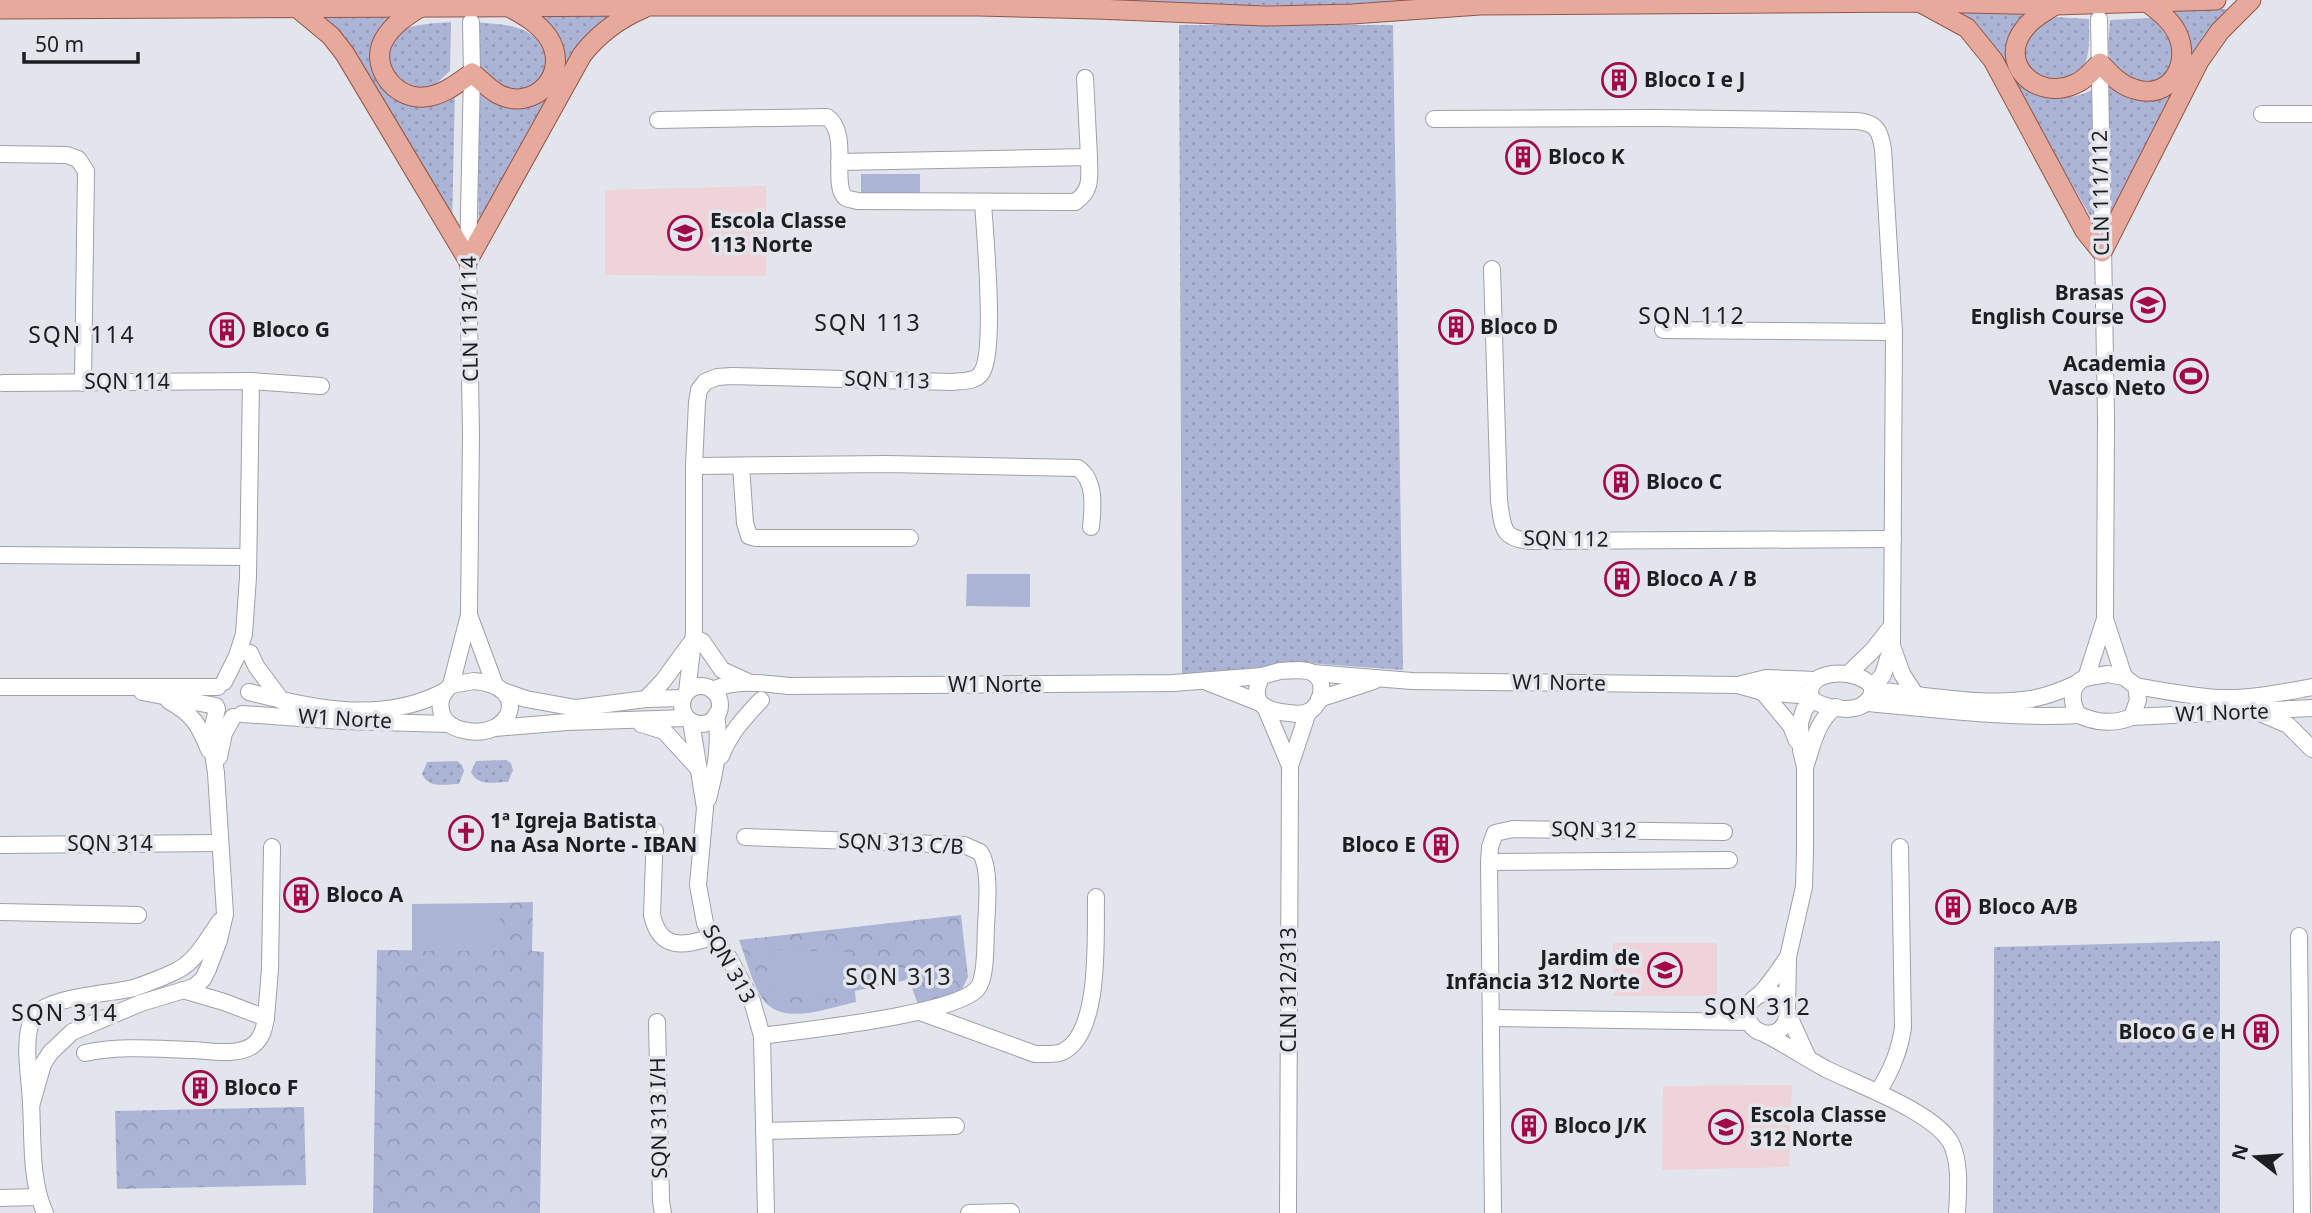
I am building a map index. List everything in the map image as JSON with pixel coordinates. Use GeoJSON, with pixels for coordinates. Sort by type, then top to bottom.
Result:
{"type":"FeatureCollection","features":[{"type":"Feature","properties":{"kind":"main road"},"geometry":{"type":"LineString","coordinates":[[0,9],[295,6],[991,7],[1266,16],[1352,14],[1480,5],[1921,2],[2055,5],[2216,0]]}},
{"type":"Feature","properties":{"kind":"main road"},"geometry":{"type":"LineString","coordinates":[[1921,2],[1967,28],[1993,60],[2085,231],[2102,252],[2200,61],[2220,31],[2251,0]]}},
{"type":"Feature","properties":{"kind":"main road"},"geometry":{"type":"LineString","coordinates":[[2055,5],[2029,23],[2017,40],[2017,65],[2024,76],[2035,85],[2063,88],[2085,78],[2100,63],[2117,80],[2137,91],[2166,87],[2175,78],[2182,63],[2181,43],[2177,32],[2147,2]]}},
{"type":"Feature","properties":{"kind":"main road"},"geometry":{"type":"LineString","coordinates":[[295,6],[331,36],[345,54],[468,260]]}},
{"type":"Feature","properties":{"kind":"main road"},"geometry":{"type":"LineString","coordinates":[[422,6],[391,28],[379,52],[386,77],[396,89],[407,96],[422,98],[446,90],[472,74],[500,95],[521,98],[538,92],[550,83],[554,75],[554,53],[550,39],[529,18],[508,7]]}},
{"type":"Feature","properties":{"kind":"main road"},"geometry":{"type":"LineString","coordinates":[[468,260],[582,55],[608,27],[626,15],[650,6]]}},
{"type":"Feature","properties":{"kind":"street","name":"CLN 111/112"},"geometry":{"type":"LineString","coordinates":[[2082,680],[2105,619],[2106,418],[2099,19]]}},
{"type":"Feature","properties":{"kind":"street","name":"CLN 113/114"},"geometry":{"type":"LineString","coordinates":[[448,688],[469,615],[471,434],[468,260],[471,22]]}},
{"type":"Feature","properties":{"kind":"street"},"geometry":{"type":"LineString","coordinates":[[658,120],[827,117],[834,122],[838,131],[841,188],[848,199],[874,202],[1075,202],[1085,195],[1088,187],[1085,78]]}},
{"type":"Feature","properties":{"kind":"street"},"geometry":{"type":"LineString","coordinates":[[2262,114],[2312,114]]}},
{"type":"Feature","properties":{"kind":"street"},"geometry":{"type":"LineString","coordinates":[[1434,119],[1857,121],[1874,125],[1878,129],[1883,149],[1894,332],[1892,645],[1902,674],[1916,694]]}},
{"type":"Feature","properties":{"kind":"street"},"geometry":{"type":"LineString","coordinates":[[0,154],[67,155],[78,159],[86,171],[83,383]]}},
{"type":"Feature","properties":{"kind":"street"},"geometry":{"type":"LineString","coordinates":[[839,162],[1089,157]]}},
{"type":"Feature","properties":{"kind":"street","name":"SQN 113"},"geometry":{"type":"LineString","coordinates":[[685,695],[696,638],[694,466],[699,390],[705,382],[717,377],[952,382],[980,375],[986,351],[989,317],[983,202]]}},
{"type":"Feature","properties":{"kind":"street","name":"SQN 112"},"geometry":{"type":"LineString","coordinates":[[1492,269],[1499,501],[1504,531],[1510,538],[1531,541],[1893,539]]}},
{"type":"Feature","properties":{"kind":"street"},"geometry":{"type":"LineString","coordinates":[[1663,330],[1894,332]]}},
{"type":"Feature","properties":{"kind":"street"},"geometry":{"type":"LineString","coordinates":[[45,1213],[38,1197],[32,1106],[29,1043],[34,1017],[47,1006],[184,991],[194,987],[203,979],[219,940],[225,914],[212,730],[216,708],[214,699],[237,656],[243,634],[248,577],[251,382]]}},
{"type":"Feature","properties":{"kind":"street","name":"SQN 114"},"geometry":{"type":"LineString","coordinates":[[3,383],[251,382],[321,386]]}},
{"type":"Feature","properties":{"kind":"street"},"geometry":{"type":"LineString","coordinates":[[694,466],[887,464],[1078,468],[1089,480],[1093,510],[1091,527]]}},
{"type":"Feature","properties":{"kind":"street"},"geometry":{"type":"LineString","coordinates":[[741,466],[745,523],[749,536],[911,538]]}},
{"type":"Feature","properties":{"kind":"street"},"geometry":{"type":"LineString","coordinates":[[0,555],[248,557]]}},
{"type":"Feature","properties":{"kind":"street","name":"CLN 113/114"},"geometry":{"type":"LineString","coordinates":[[469,615],[501,688]]}},
{"type":"Feature","properties":{"kind":"street","name":"CLN 111/112"},"geometry":{"type":"LineString","coordinates":[[2105,619],[2130,681]]}},
{"type":"Feature","properties":{"kind":"street"},"geometry":{"type":"LineString","coordinates":[[1848,674],[1872,651],[1891,627]]}},
{"type":"Feature","properties":{"kind":"street"},"geometry":{"type":"LineString","coordinates":[[243,634],[256,666],[282,701]]}},
{"type":"Feature","properties":{"kind":"street"},"geometry":{"type":"LineString","coordinates":[[646,699],[696,638],[722,670],[744,681],[759,683]]}},
{"type":"Feature","properties":{"kind":"street","name":"SQN 113"},"geometry":{"type":"LineString","coordinates":[[696,638],[710,689]]}},
{"type":"Feature","properties":{"kind":"street"},"geometry":{"type":"LineString","coordinates":[[1813,692],[1836,707],[1858,708],[1883,674],[1892,645]]}},
{"type":"Feature","properties":{"kind":"street"},"geometry":{"type":"LineString","coordinates":[[214,766],[224,733],[237,715],[248,708],[250,653]]}},
{"type":"Feature","properties":{"kind":"street"},"geometry":{"type":"LineString","coordinates":[[1280,671],[1313,673],[1320,680],[1322,688],[1314,708],[1308,712],[1286,713],[1262,706],[1257,693],[1262,676],[1280,671]]}},
{"type":"Feature","properties":{"kind":"street","name":"W1 Norte"},"geometry":{"type":"LineString","coordinates":[[1313,673],[1380,679],[1738,685],[1763,692],[1813,692]]}},
{"type":"Feature","properties":{"kind":"street"},"geometry":{"type":"LineString","coordinates":[[1765,1034],[1778,1031],[1783,1026],[1788,1011],[1788,957],[1804,887],[1805,766],[1799,731],[1801,716],[1813,692],[1835,674],[1848,674],[1866,680],[1870,693]]}},
{"type":"Feature","properties":{"kind":"street"},"geometry":{"type":"LineString","coordinates":[[2107,674],[2130,681],[2138,700],[2132,717],[2110,722],[2079,715],[1982,713],[1870,693],[1975,700],[2029,700],[2051,695],[2082,680],[2107,674]]}},
{"type":"Feature","properties":{"kind":"street","name":"W1 Norte"},"geometry":{"type":"LineString","coordinates":[[710,689],[725,684],[759,683],[788,686],[1173,683],[1262,676]]}},
{"type":"Feature","properties":{"kind":"street","name":"W1 Norte"},"geometry":{"type":"LineString","coordinates":[[1319,699],[1380,679]]}},
{"type":"Feature","properties":{"kind":"street","name":"W1 Norte"},"geometry":{"type":"LineString","coordinates":[[1738,685],[1757,679],[1813,692]]}},
{"type":"Feature","properties":{"kind":"street"},"geometry":{"type":"LineString","coordinates":[[0,687],[129,688],[221,684],[231,680],[247,689]]}},
{"type":"Feature","properties":{"kind":"street","name":"W1 Norte"},"geometry":{"type":"LineString","coordinates":[[1201,680],[1262,706]]}},
{"type":"Feature","properties":{"kind":"street"},"geometry":{"type":"LineString","coordinates":[[2079,715],[2072,703],[2073,690],[2082,680]]}},
{"type":"Feature","properties":{"kind":"street"},"geometry":{"type":"LineString","coordinates":[[495,728],[622,720],[689,719],[696,723],[708,723],[717,713],[717,696],[710,689],[696,686],[685,695],[576,708],[526,699],[501,688],[474,681],[448,688],[441,698],[440,710],[443,719],[466,731],[488,731],[495,728],[503,722],[509,710],[510,701],[501,688]]}},
{"type":"Feature","properties":{"kind":"street","name":"W1 Norte"},"geometry":{"type":"LineString","coordinates":[[2130,681],[2176,693],[2222,698],[2256,696],[2312,687]]}},
{"type":"Feature","properties":{"kind":"street","name":"W1 Norte"},"geometry":{"type":"LineString","coordinates":[[717,713],[728,713],[761,701],[788,686]]}},
{"type":"Feature","properties":{"kind":"street"},"geometry":{"type":"LineString","coordinates":[[129,688],[216,708],[224,715],[237,715]]}},
{"type":"Feature","properties":{"kind":"street","name":"W1 Norte"},"geometry":{"type":"LineString","coordinates":[[247,689],[282,701],[344,711],[368,711],[425,701],[448,688]]}},
{"type":"Feature","properties":{"kind":"street"},"geometry":{"type":"LineString","coordinates":[[1763,692],[1791,726],[1801,750]]}},
{"type":"Feature","properties":{"kind":"street"},"geometry":{"type":"LineString","coordinates":[[685,695],[682,705],[689,719]]}},
{"type":"Feature","properties":{"kind":"street"},"geometry":{"type":"LineString","coordinates":[[161,697],[192,717],[200,728],[214,766]]}},
{"type":"Feature","properties":{"kind":"street"},"geometry":{"type":"LineString","coordinates":[[622,720],[664,732],[707,771],[728,739],[761,701]]}},
{"type":"Feature","properties":{"kind":"street","name":"CLN 312/313"},"geometry":{"type":"LineString","coordinates":[[1262,706],[1290,766]]}},
{"type":"Feature","properties":{"kind":"street"},"geometry":{"type":"LineString","coordinates":[[1805,766],[1819,727],[1836,707]]}},
{"type":"Feature","properties":{"kind":"street","name":"W1 Norte"},"geometry":{"type":"LineString","coordinates":[[2132,717],[2312,708]]}},
{"type":"Feature","properties":{"kind":"street","name":"CLN 312/313"},"geometry":{"type":"LineString","coordinates":[[1288,1213],[1290,766],[1308,712]]}},
{"type":"Feature","properties":{"kind":"street"},"geometry":{"type":"LineString","coordinates":[[2256,712],[2288,725],[2312,749]]}},
{"type":"Feature","properties":{"kind":"street","name":"SQN 313"},"geometry":{"type":"LineString","coordinates":[[717,713],[718,727],[707,771],[698,885],[705,923],[712,937],[729,958],[752,1000],[762,1036],[766,1213]]}},
{"type":"Feature","properties":{"kind":"street","name":"W1 Norte"},"geometry":{"type":"LineString","coordinates":[[237,715],[449,724]]}},
{"type":"Feature","properties":{"kind":"street","name":"SQN 313"},"geometry":{"type":"LineString","coordinates":[[689,719],[707,771]]}},
{"type":"Feature","properties":{"kind":"street","name":"SQN 312"},"geometry":{"type":"LineString","coordinates":[[1493,1213],[1489,863],[1495,833],[1504,830],[1724,832]]}},
{"type":"Feature","properties":{"kind":"street"},"geometry":{"type":"LineString","coordinates":[[654,831],[652,915],[655,927],[660,936],[668,942],[678,944],[712,937]]}},
{"type":"Feature","properties":{"kind":"street","name":"SQN 313 C/B"},"geometry":{"type":"LineString","coordinates":[[745,837],[964,845],[980,852],[986,866],[987,912],[982,979],[977,989],[963,999],[920,1012]]}},
{"type":"Feature","properties":{"kind":"street","name":"SQN 314"},"geometry":{"type":"LineString","coordinates":[[0,845],[220,843]]}},
{"type":"Feature","properties":{"kind":"street"},"geometry":{"type":"LineString","coordinates":[[85,1053],[126,1049],[241,1050],[251,1047],[259,1040],[264,1031],[270,969],[272,847]]}},
{"type":"Feature","properties":{"kind":"street"},"geometry":{"type":"LineString","coordinates":[[1878,1093],[1894,1066],[1903,1028],[1900,847]]}},
{"type":"Feature","properties":{"kind":"street","name":"SQN 312"},"geometry":{"type":"LineString","coordinates":[[1489,863],[1728,860]]}},
{"type":"Feature","properties":{"kind":"street"},"geometry":{"type":"LineString","coordinates":[[762,1036],[920,1012],[1035,1054],[1064,1051],[1080,1036],[1089,1012],[1093,985],[1096,897]]}},
{"type":"Feature","properties":{"kind":"street"},"geometry":{"type":"LineString","coordinates":[[0,912],[138,915]]}},
{"type":"Feature","properties":{"kind":"street"},"geometry":{"type":"LineString","coordinates":[[32,1106],[43,1064],[50,1053],[72,1032],[188,963],[225,914]]}},
{"type":"Feature","properties":{"kind":"street"},"geometry":{"type":"LineString","coordinates":[[2299,936],[2302,1213]]}},
{"type":"Feature","properties":{"kind":"street"},"geometry":{"type":"LineString","coordinates":[[1788,957],[1748,1009],[1749,1022],[1753,1028],[1925,1118],[1949,1141],[1956,1159],[1957,1213]]}},
{"type":"Feature","properties":{"kind":"street"},"geometry":{"type":"LineString","coordinates":[[188,963],[224,1002]]}},
{"type":"Feature","properties":{"kind":"street"},"geometry":{"type":"LineString","coordinates":[[168,974],[184,991],[266,1018]]}},
{"type":"Feature","properties":{"kind":"street"},"geometry":{"type":"LineString","coordinates":[[1702,1020],[1774,993],[1780,997],[1788,1011],[1808,1058]]}},
{"type":"Feature","properties":{"kind":"street"},"geometry":{"type":"LineString","coordinates":[[1491,1018],[1749,1022]]}},
{"type":"Feature","properties":{"kind":"street","name":"SQN 313 I/H"},"geometry":{"type":"LineString","coordinates":[[657,1022],[663,1213]]}},
{"type":"Feature","properties":{"kind":"street"},"geometry":{"type":"LineString","coordinates":[[29,1043],[50,1053]]}},
{"type":"Feature","properties":{"kind":"street"},"geometry":{"type":"LineString","coordinates":[[764,1130],[956,1126]]}},
{"type":"Feature","properties":{"kind":"street"},"geometry":{"type":"LineString","coordinates":[[0,1198],[38,1197]]}},
{"type":"Feature","properties":{"kind":"street"},"geometry":{"type":"LineString","coordinates":[[969,1213],[1011,1212]]}},
{"type":"Feature","properties":{"kind":"shaded area","name":"Escola Classe 113 Norte"},"geometry":{"type":"Polygon","coordinates":[[[766,186],[766,276],[605,275],[605,190],[766,186]]]}},
{"type":"Feature","properties":{"kind":"shaded area","name":"Jardim de Infância 312 Norte"},"geometry":{"type":"Polygon","coordinates":[[[1613,943],[1717,943],[1717,996],[1613,996],[1613,943]]]}},
{"type":"Feature","properties":{"kind":"shaded area","name":"Escola Classe 312 Norte"},"geometry":{"type":"Polygon","coordinates":[[[1792,1085],[1789,1167],[1662,1170],[1663,1086],[1792,1085]]]}},
{"type":"Feature","properties":{"kind":"green space"},"geometry":{"type":"Polygon","coordinates":[[[1120,0],[1459,0],[1290,6],[1120,0]]]}},
{"type":"Feature","properties":{"kind":"green space"},"geometry":{"type":"Polygon","coordinates":[[[2231,9],[2108,229],[2107,82],[2118,91],[2182,75],[2165,10],[2231,9]]]}},
{"type":"Feature","properties":{"kind":"green space"},"geometry":{"type":"Polygon","coordinates":[[[1947,10],[2036,10],[2012,36],[2040,95],[2067,97],[2092,90],[2096,226],[2006,70],[1947,10]]]}},
{"type":"Feature","properties":{"kind":"green space"},"geometry":{"type":"Polygon","coordinates":[[[528,13],[614,14],[479,226],[476,90],[488,100],[501,104],[559,72],[528,13]]]}},
{"type":"Feature","properties":{"kind":"green space"},"geometry":{"type":"Polygon","coordinates":[[[400,15],[372,50],[371,66],[379,83],[393,97],[408,105],[426,104],[455,91],[452,225],[314,16],[400,15]]]}},
{"type":"Feature","properties":{"kind":"green space"},"geometry":{"type":"Polygon","coordinates":[[[2048,18],[2089,19],[2088,49],[2086,62],[2079,76],[2050,85],[2024,62],[2023,41],[2048,18]]]}},
{"type":"Feature","properties":{"kind":"green space"},"geometry":{"type":"Polygon","coordinates":[[[2151,18],[2162,22],[2174,39],[2171,67],[2158,82],[2136,83],[2115,69],[2110,59],[2110,20],[2151,18]]]}},
{"type":"Feature","properties":{"kind":"green space"},"geometry":{"type":"Polygon","coordinates":[[[451,22],[450,71],[428,91],[411,91],[388,72],[390,45],[396,33],[419,25],[451,22]]]}},
{"type":"Feature","properties":{"kind":"green space"},"geometry":{"type":"Polygon","coordinates":[[[476,22],[513,26],[536,38],[545,52],[547,62],[535,86],[506,93],[481,75],[476,22]]]}},
{"type":"Feature","properties":{"kind":"green space"},"geometry":{"type":"Polygon","coordinates":[[[1179,25],[1393,25],[1403,670],[1307,663],[1182,676],[1179,25]]]}},
{"type":"Feature","properties":{"kind":"green space"},"geometry":{"type":"Polygon","coordinates":[[[861,174],[920,174],[920,197],[861,197],[861,174]]]}},
{"type":"Feature","properties":{"kind":"green space"},"geometry":{"type":"Polygon","coordinates":[[[967,574],[1030,574],[1030,607],[966,606],[967,574]]]}},
{"type":"Feature","properties":{"kind":"green space"},"geometry":{"type":"Polygon","coordinates":[[[506,760],[511,763],[513,770],[508,782],[482,782],[471,772],[476,761],[506,760]]]}},
{"type":"Feature","properties":{"kind":"green space"},"geometry":{"type":"Polygon","coordinates":[[[457,761],[464,771],[459,784],[433,784],[422,774],[427,762],[457,761]]]}},
{"type":"Feature","properties":{"kind":"green space"},"geometry":{"type":"Polygon","coordinates":[[[533,902],[532,951],[544,952],[540,1213],[373,1213],[377,950],[499,951],[500,903],[533,902]]]}},
{"type":"Feature","properties":{"kind":"green space"},"geometry":{"type":"Polygon","coordinates":[[[500,903],[500,951],[412,951],[412,904],[500,903]]]}},
{"type":"Feature","properties":{"kind":"green space"},"geometry":{"type":"Polygon","coordinates":[[[961,915],[968,977],[960,993],[918,1005],[907,980],[855,991],[856,1002],[809,1013],[784,1013],[765,1002],[757,989],[739,940],[961,915]]]}},
{"type":"Feature","properties":{"kind":"green space"},"geometry":{"type":"Polygon","coordinates":[[[2220,941],[2220,1213],[1993,1213],[1994,947],[2220,941]]]}},
{"type":"Feature","properties":{"kind":"green space"},"geometry":{"type":"Polygon","coordinates":[[[773,950],[853,952],[851,999],[772,996],[773,950]]]}},
{"type":"Feature","properties":{"kind":"green space"},"geometry":{"type":"Polygon","coordinates":[[[304,1107],[306,1185],[117,1189],[115,1111],[304,1107]]]}},
{"type":"Feature","properties":{"kind":"place","name":"Bloco I e J"},"geometry":{"type":"Point","coordinates":[1619,80]}},
{"type":"Feature","properties":{"kind":"place","name":"Bloco K"},"geometry":{"type":"Point","coordinates":[1523,157]}},
{"type":"Feature","properties":{"kind":"place","name":"Escola Classe 113 Norte"},"geometry":{"type":"Point","coordinates":[685,233]}},
{"type":"Feature","properties":{"kind":"place","name":"Brasas English Course"},"geometry":{"type":"Point","coordinates":[2148,305]}},
{"type":"Feature","properties":{"kind":"place","name":"Bloco D"},"geometry":{"type":"Point","coordinates":[1456,327]}},
{"type":"Feature","properties":{"kind":"place","name":"Bloco G"},"geometry":{"type":"Point","coordinates":[227,330]}},
{"type":"Feature","properties":{"kind":"place","name":"Academia Vasco Neto"},"geometry":{"type":"Point","coordinates":[2191,376]}},
{"type":"Feature","properties":{"kind":"place","name":"Bloco C"},"geometry":{"type":"Point","coordinates":[1621,482]}},
{"type":"Feature","properties":{"kind":"place","name":"Bloco A / B"},"geometry":{"type":"Point","coordinates":[1622,579]}},
{"type":"Feature","properties":{"kind":"place","name":"1ª Igreja Batista na Asa Norte - IBAN"},"geometry":{"type":"Point","coordinates":[466,833]}},
{"type":"Feature","properties":{"kind":"place","name":"Bloco E"},"geometry":{"type":"Point","coordinates":[1441,845]}},
{"type":"Feature","properties":{"kind":"place","name":"Bloco A"},"geometry":{"type":"Point","coordinates":[301,895]}},
{"type":"Feature","properties":{"kind":"place","name":"Bloco A/B"},"geometry":{"type":"Point","coordinates":[1953,907]}},
{"type":"Feature","properties":{"kind":"place","name":"Jardim de Infância 312 Norte"},"geometry":{"type":"Point","coordinates":[1665,970]}},
{"type":"Feature","properties":{"kind":"place","name":"Bloco G e H"},"geometry":{"type":"Point","coordinates":[2261,1032]}},
{"type":"Feature","properties":{"kind":"place","name":"Bloco F"},"geometry":{"type":"Point","coordinates":[200,1088]}},
{"type":"Feature","properties":{"kind":"place","name":"Bloco J/K"},"geometry":{"type":"Point","coordinates":[1529,1126]}},
{"type":"Feature","properties":{"kind":"place","name":"Escola Classe 312 Norte"},"geometry":{"type":"Point","coordinates":[1726,1127]}},
{"type":"Feature","properties":{"kind":"district","name":"SQN 112"},"geometry":{"type":"Point","coordinates":[1692,316]}},
{"type":"Feature","properties":{"kind":"district","name":"SQN 113"},"geometry":{"type":"Point","coordinates":[868,323]}},
{"type":"Feature","properties":{"kind":"district","name":"SQN 114"},"geometry":{"type":"Point","coordinates":[82,335]}},
{"type":"Feature","properties":{"kind":"district","name":"SQN 313"},"geometry":{"type":"Point","coordinates":[899,977]}},
{"type":"Feature","properties":{"kind":"district","name":"SQN 312"},"geometry":{"type":"Point","coordinates":[1758,1007]}},
{"type":"Feature","properties":{"kind":"district","name":"SQN 314"},"geometry":{"type":"Point","coordinates":[65,1013]}}]}
